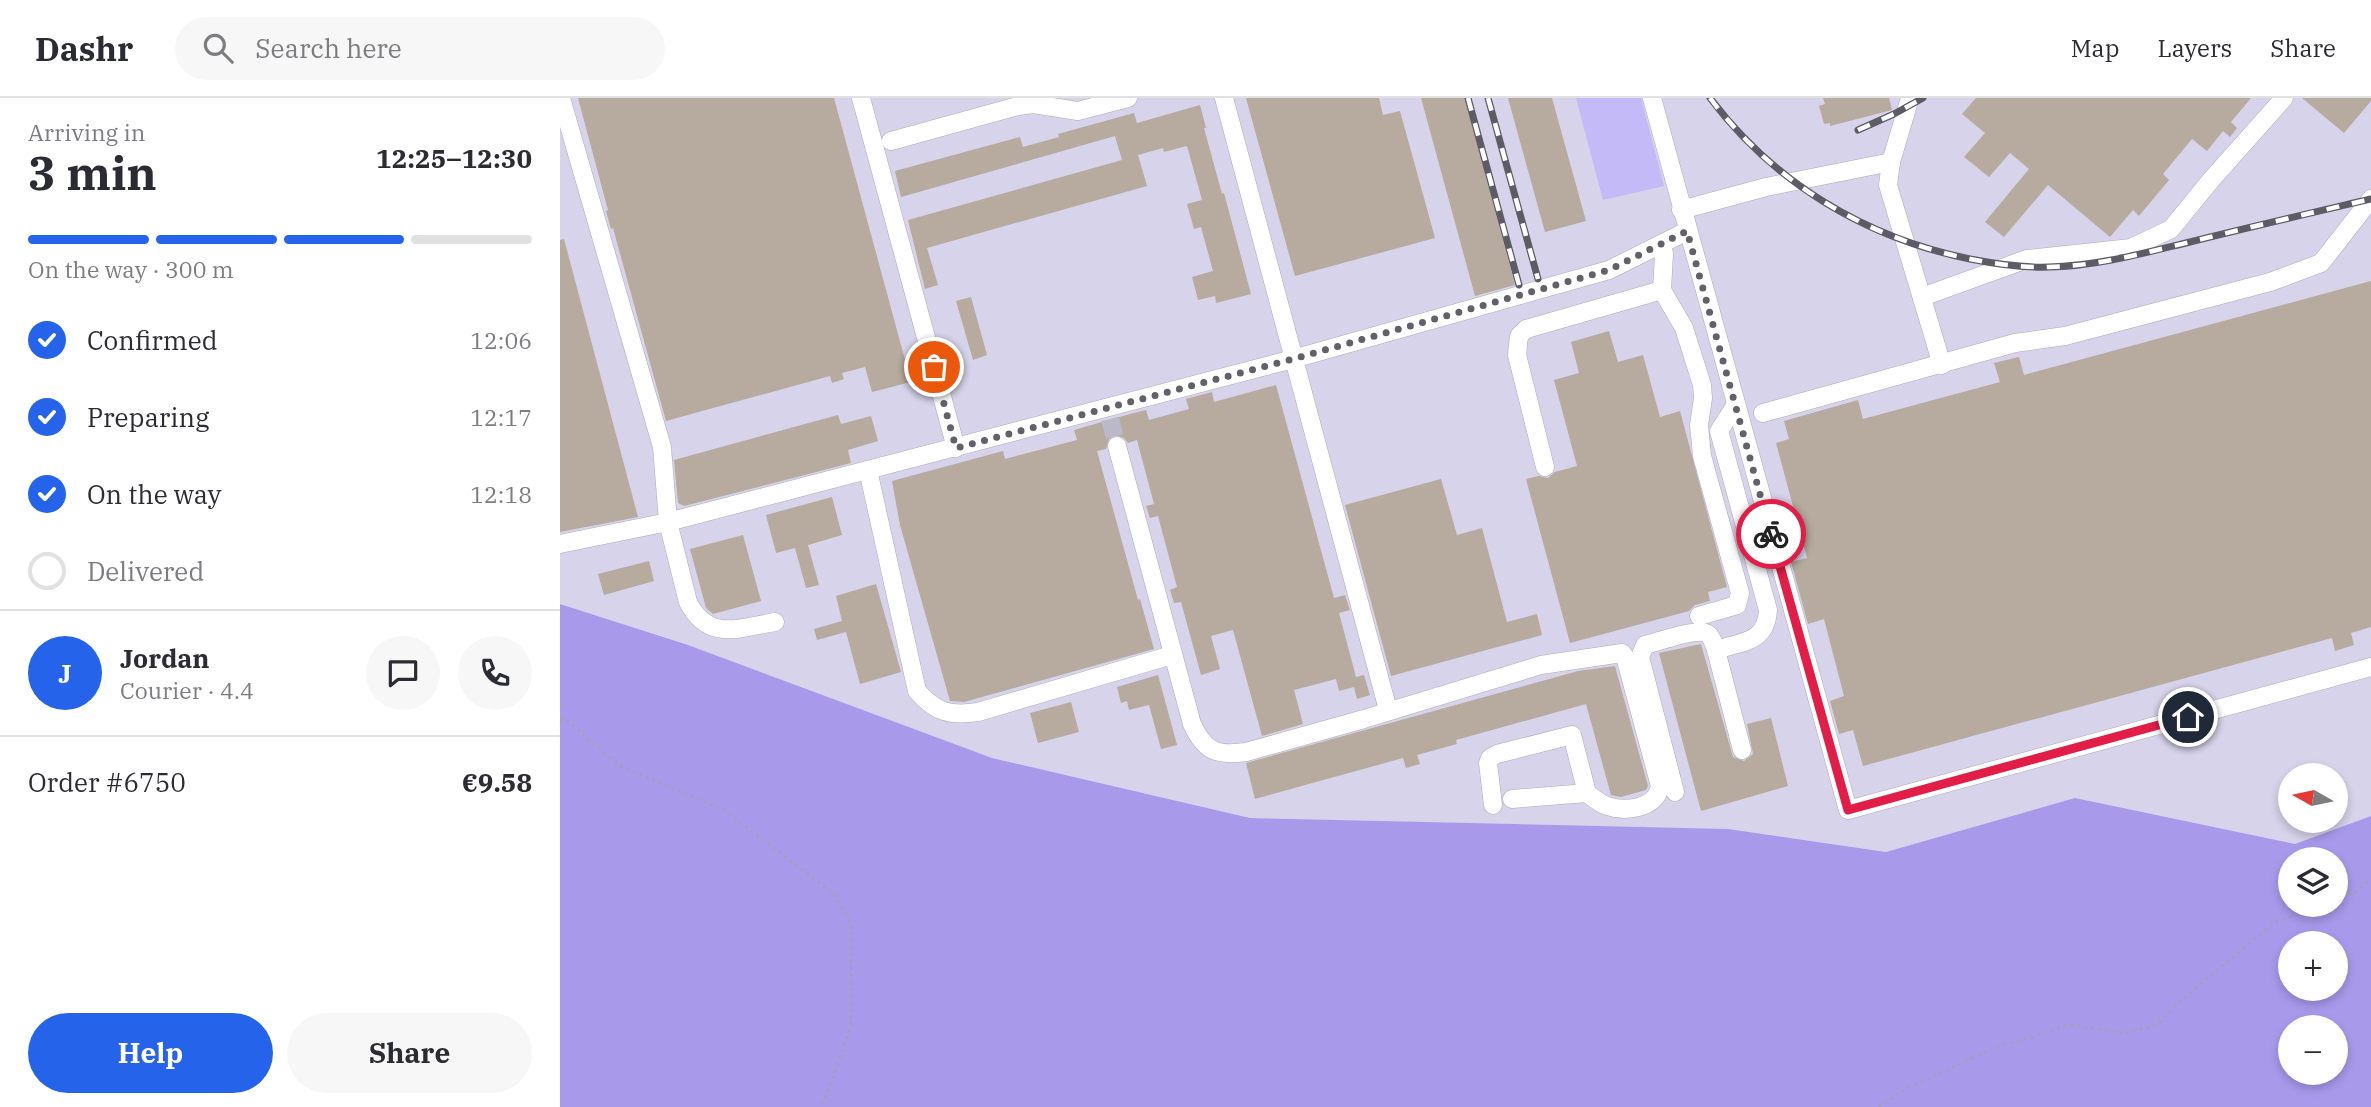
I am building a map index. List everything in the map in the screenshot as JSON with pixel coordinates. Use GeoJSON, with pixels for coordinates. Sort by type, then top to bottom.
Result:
{"type":"FeatureCollection","features":[{"type":"Feature","properties":{"kind":"lane"},"geometry":{"type":"LineString","coordinates":[[561,98],[662,447],[668,522],[688,602],[702,623],[716,629],[729,630],[775,622]]}},
{"type":"Feature","properties":{"kind":"lane"},"geometry":{"type":"LineString","coordinates":[[861,98],[956,448]]}},
{"type":"Feature","properties":{"kind":"lane"},"geometry":{"type":"LineString","coordinates":[[891,141],[1018,106],[1033,104],[1078,111],[1128,98]]}},
{"type":"Feature","properties":{"kind":"lane"},"geometry":{"type":"LineString","coordinates":[[1224,98],[1388,710]]}},
{"type":"Feature","properties":{"kind":"lane"},"geometry":{"type":"LineString","coordinates":[[1651,98],[1848,810],[2371,667]]}},
{"type":"Feature","properties":{"kind":"lane"},"geometry":{"type":"LineString","coordinates":[[1910,98],[1891,162],[1888,185],[1942,365]]}},
{"type":"Feature","properties":{"kind":"lane"},"geometry":{"type":"LineString","coordinates":[[1922,297],[2027,259],[2131,248],[2171,229],[2284,98]]}},
{"type":"Feature","properties":{"kind":"lane"},"geometry":{"type":"LineString","coordinates":[[1681,210],[1766,187],[1891,162]]}},
{"type":"Feature","properties":{"kind":"lane"},"geometry":{"type":"LineString","coordinates":[[1763,413],[2015,344],[2065,336],[2270,282],[2321,263],[2371,199]]}},
{"type":"Feature","properties":{"kind":"lane"},"geometry":{"type":"LineString","coordinates":[[560,544],[668,522],[956,448],[1108,414],[1609,270],[1687,231]]}},
{"type":"Feature","properties":{"kind":"lane"},"geometry":{"type":"LineString","coordinates":[[1661,244],[1664,254],[1662,290],[1684,328],[1702,385],[1699,425],[1702,456],[1740,593],[1737,605],[1699,616]]}},
{"type":"Feature","properties":{"kind":"lane"},"geometry":{"type":"LineString","coordinates":[[1545,467],[1517,355],[1519,336],[1526,329],[1662,290]]}},
{"type":"Feature","properties":{"kind":"lane"},"geometry":{"type":"LineString","coordinates":[[1716,650],[1756,637],[1763,632],[1767,624],[1768,610],[1719,430],[1735,406]]}},
{"type":"Feature","properties":{"kind":"lane"},"geometry":{"type":"LineString","coordinates":[[1117,446],[1172,656],[1197,735],[1206,746],[1220,754],[1246,751],[1541,665],[1622,653],[1660,786],[1659,795],[1653,801],[1639,806],[1618,808],[1604,805],[1587,793],[1512,799]]}},
{"type":"Feature","properties":{"kind":"lane"},"geometry":{"type":"LineString","coordinates":[[868,470],[917,691],[934,707],[957,715],[978,712],[1172,656]]}},
{"type":"Feature","properties":{"kind":"lane"},"geometry":{"type":"LineString","coordinates":[[1675,792],[1640,657],[1645,645],[1696,631],[1706,632],[1710,636],[1742,750]]}},
{"type":"Feature","properties":{"kind":"lane"},"geometry":{"type":"LineString","coordinates":[[1493,805],[1488,763],[1490,758],[1572,735],[1587,793]]}},
{"type":"Feature","properties":{"kind":"path"},"geometry":{"type":"LineString","coordinates":[[560,719],[569,722],[620,765],[724,810],[834,894],[851,923],[851,1026],[820,1107]]}},
{"type":"Feature","properties":{"kind":"path"},"geometry":{"type":"LineString","coordinates":[[2348,895],[2356,892],[2371,878]]}},
{"type":"Feature","properties":{"kind":"path"},"geometry":{"type":"LineString","coordinates":[[1879,1107],[1905,1089],[1995,1048],[2068,1025],[2126,1033],[2157,1025],[2188,994],[2274,923],[2290,917]]}},
{"type":"Feature","properties":{"kind":"shaded area"},"geometry":{"type":"Polygon","coordinates":[[[560,98],[2371,98],[2371,816],[2348,824],[2348,763],[2278,763],[2278,833],[2325,833],[2295,844],[2075,798],[1886,852],[1728,829],[1250,818],[992,758],[688,645],[560,604],[560,98]]]}},
{"type":"Feature","properties":{"kind":"shaded area"},"geometry":{"type":"Polygon","coordinates":[[[1576,98],[1641,98],[1664,186],[1603,200],[1576,98]]]}},
{"type":"Feature","properties":{"kind":"shaded area"},"geometry":{"type":"Polygon","coordinates":[[[560,604],[688,645],[992,758],[1250,818],[1728,829],[1886,852],[2075,798],[2295,844],[2325,833],[2348,833],[2348,824],[2371,816],[2371,1107],[560,1107],[560,604]]]}},
{"type":"Feature","properties":{"kind":"building"},"geometry":{"type":"Polygon","coordinates":[[[578,98],[834,98],[911,382],[872,392],[865,367],[842,373],[844,379],[832,383],[830,376],[666,421],[606,211],[608,210],[578,98]]]}},
{"type":"Feature","properties":{"kind":"building"},"geometry":{"type":"Polygon","coordinates":[[[1246,98],[1379,98],[1383,115],[1400,111],[1435,238],[1295,276],[1246,98]]]}},
{"type":"Feature","properties":{"kind":"building"},"geometry":{"type":"Polygon","coordinates":[[[1421,98],[1465,98],[1515,285],[1475,296],[1421,98]]]}},
{"type":"Feature","properties":{"kind":"building"},"geometry":{"type":"Polygon","coordinates":[[[1508,98],[1552,98],[1586,221],[1545,232],[1508,98]]]}},
{"type":"Feature","properties":{"kind":"building"},"geometry":{"type":"Polygon","coordinates":[[[1823,98],[1889,98],[1892,110],[1830,126],[1830,123],[1824,124],[1819,106],[1825,104],[1823,98]]]}},
{"type":"Feature","properties":{"kind":"building"},"geometry":{"type":"Polygon","coordinates":[[[1976,98],[2251,98],[2231,122],[2237,128],[2230,137],[2223,131],[2207,151],[2192,139],[2163,174],[2169,180],[2139,216],[2133,210],[2110,237],[2048,185],[2004,237],[1985,222],[2029,169],[2010,153],[1989,177],[1964,157],[1985,133],[1962,114],[1976,98]]]}},
{"type":"Feature","properties":{"kind":"building"},"geometry":{"type":"Polygon","coordinates":[[[2302,98],[2371,98],[2371,101],[2344,133],[2302,98]]]}},
{"type":"Feature","properties":{"kind":"building"},"geometry":{"type":"Polygon","coordinates":[[[1200,105],[1204,128],[1251,294],[1216,303],[1215,296],[1198,300],[1192,277],[1213,271],[1201,227],[1194,229],[1187,204],[1202,200],[1187,146],[1164,152],[1163,148],[1138,155],[1147,186],[927,248],[938,285],[925,289],[908,220],[1122,160],[1115,136],[901,197],[895,171],[1020,137],[1023,147],[1059,137],[1058,134],[1134,113],[1137,123],[1200,105]]]}},
{"type":"Feature","properties":{"kind":"building"},"geometry":{"type":"Polygon","coordinates":[[[564,239],[638,517],[560,532],[560,240],[564,239]]]}},
{"type":"Feature","properties":{"kind":"building"},"geometry":{"type":"Polygon","coordinates":[[[2371,281],[2371,627],[2351,633],[2354,645],[2335,651],[2332,638],[1863,766],[1853,730],[1839,734],[1830,701],[1844,696],[1824,619],[1808,624],[1791,562],[1807,558],[1776,443],[1789,439],[1784,421],[1858,400],[1863,419],[2000,382],[1994,363],[2019,357],[2024,375],[2371,281]]]}},
{"type":"Feature","properties":{"kind":"building"},"geometry":{"type":"Polygon","coordinates":[[[971,297],[987,355],[973,360],[956,301],[971,297]]]}},
{"type":"Feature","properties":{"kind":"building"},"geometry":{"type":"Polygon","coordinates":[[[1609,331],[1618,362],[1643,355],[1660,417],[1680,411],[1727,587],[1708,592],[1710,601],[1695,605],[1689,611],[1570,643],[1526,479],[1539,476],[1548,478],[1555,472],[1577,466],[1554,380],[1579,373],[1571,342],[1609,331]]]}},
{"type":"Feature","properties":{"kind":"building"},"geometry":{"type":"Polygon","coordinates":[[[1276,385],[1334,598],[1345,595],[1350,610],[1339,613],[1356,677],[1364,675],[1370,695],[1357,699],[1354,687],[1339,691],[1336,679],[1294,690],[1303,724],[1262,736],[1233,630],[1211,636],[1220,669],[1201,675],[1181,602],[1174,603],[1170,590],[1177,587],[1158,516],[1150,518],[1146,506],[1154,504],[1137,440],[1128,443],[1124,438],[1115,435],[1109,439],[1106,449],[1097,451],[1154,649],[964,702],[950,701],[900,525],[892,481],[1003,451],[1005,459],[1077,440],[1074,430],[1146,410],[1149,420],[1189,409],[1186,399],[1212,392],[1214,402],[1276,385]]]}},
{"type":"Feature","properties":{"kind":"building"},"geometry":{"type":"Polygon","coordinates":[[[838,415],[841,424],[871,416],[878,441],[848,450],[851,463],[684,506],[678,503],[674,460],[838,415]]]}},
{"type":"Feature","properties":{"kind":"building"},"geometry":{"type":"Polygon","coordinates":[[[1441,479],[1457,535],[1482,528],[1507,622],[1537,614],[1542,635],[1391,676],[1345,505],[1441,479]]]}},
{"type":"Feature","properties":{"kind":"building"},"geometry":{"type":"Polygon","coordinates":[[[832,497],[842,535],[808,545],[819,585],[806,588],[795,548],[776,553],[766,515],[832,497]]]}},
{"type":"Feature","properties":{"kind":"building"},"geometry":{"type":"Polygon","coordinates":[[[743,535],[761,601],[713,614],[706,608],[690,549],[743,535]]]}},
{"type":"Feature","properties":{"kind":"building"},"geometry":{"type":"Polygon","coordinates":[[[649,561],[654,581],[604,595],[598,574],[649,561]]]}},
{"type":"Feature","properties":{"kind":"building"},"geometry":{"type":"Polygon","coordinates":[[[876,584],[901,672],[860,684],[846,632],[817,640],[814,629],[842,621],[836,596],[876,584]]]}},
{"type":"Feature","properties":{"kind":"building"},"geometry":{"type":"Polygon","coordinates":[[[1701,644],[1733,757],[1744,761],[1753,754],[1747,724],[1771,718],[1788,786],[1701,811],[1659,653],[1701,644]]]}},
{"type":"Feature","properties":{"kind":"building"},"geometry":{"type":"Polygon","coordinates":[[[1615,666],[1648,786],[1646,790],[1621,797],[1611,795],[1586,704],[1456,740],[1457,744],[1417,755],[1420,764],[1406,768],[1403,758],[1255,799],[1246,763],[1578,671],[1615,666]]]}},
{"type":"Feature","properties":{"kind":"building"},"geometry":{"type":"Polygon","coordinates":[[[1158,675],[1177,745],[1161,749],[1149,705],[1129,710],[1127,701],[1121,703],[1117,687],[1158,675]]]}},
{"type":"Feature","properties":{"kind":"building"},"geometry":{"type":"Polygon","coordinates":[[[1071,702],[1079,732],[1038,743],[1030,713],[1071,702]]]}},
{"type":"Feature","properties":{"kind":"tunnel"},"geometry":{"type":"LineString","coordinates":[[1110,419],[1117,446]]}},
{"type":"Feature","properties":{"kind":"railway"},"geometry":{"type":"LineString","coordinates":[[1468,98],[1519,285]]}},
{"type":"Feature","properties":{"kind":"railway"},"geometry":{"type":"LineString","coordinates":[[1488,98],[1538,279]]}},
{"type":"Feature","properties":{"kind":"railway"},"geometry":{"type":"LineString","coordinates":[[1710,98],[1763,156],[1793,181],[1825,202],[1894,237],[1970,259],[2039,267],[2103,262],[2371,199]]}},
{"type":"Feature","properties":{"kind":"railway"},"geometry":{"type":"LineString","coordinates":[[1858,130],[1923,98]]}},
{"type":"Feature","properties":{"kind":"way so far"},"geometry":{"type":"LineString","coordinates":[[934,367],[956,448],[1293,359],[1609,270],[1687,231],[1771,534]]}},
{"type":"Feature","properties":{"kind":"route"},"geometry":{"type":"LineString","coordinates":[[1771,534],[1848,810],[2188,717]]}}]}
